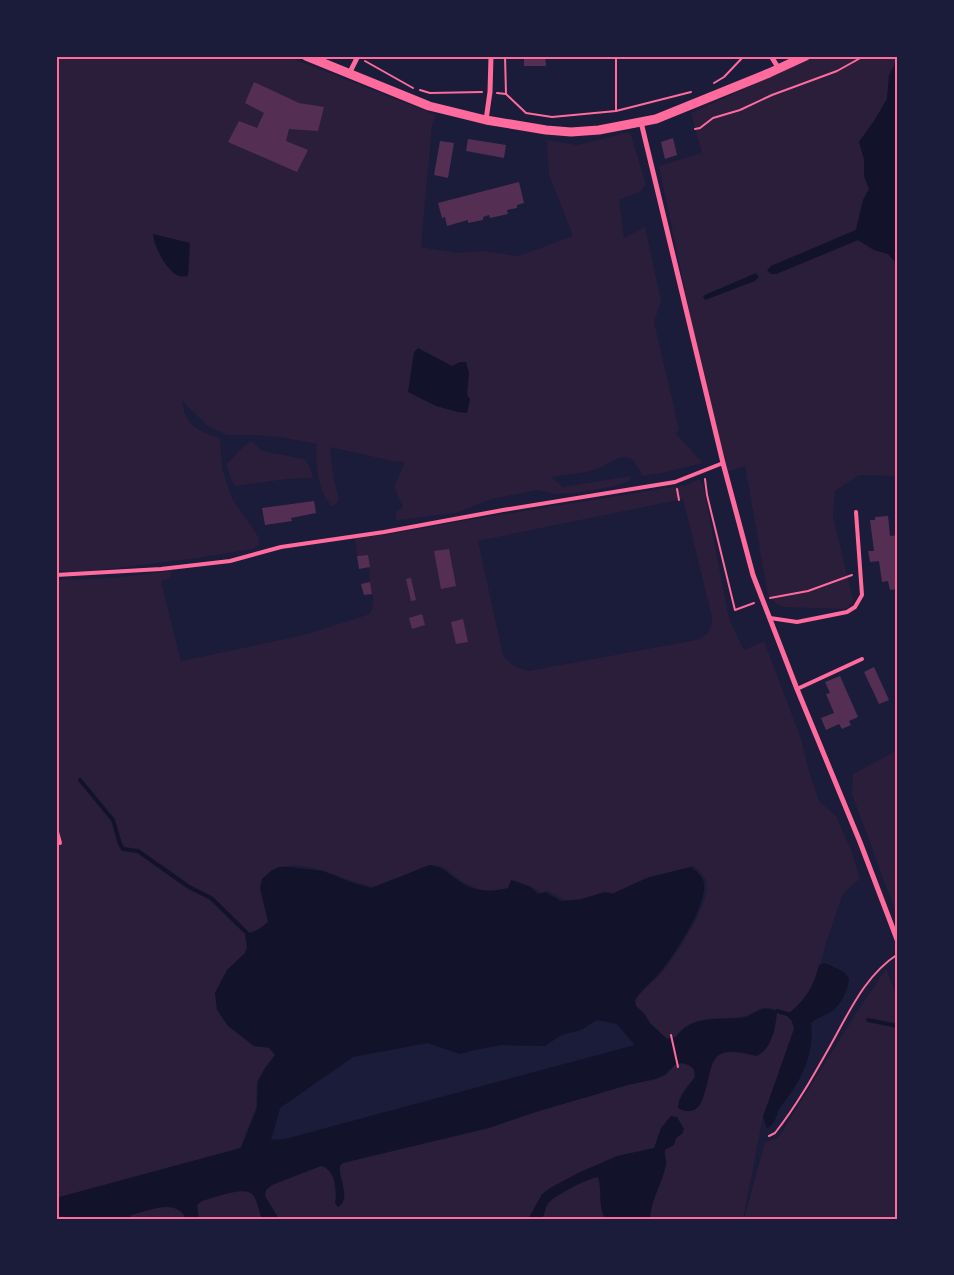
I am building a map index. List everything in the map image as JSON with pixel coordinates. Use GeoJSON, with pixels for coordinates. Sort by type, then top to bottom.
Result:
{"type":"FeatureCollection","features":[{"type":"Feature","properties":{"kind":"street"},"geometry":{"type":"LineString","coordinates":[[306,56],[428,106],[486,120],[546,130],[571,132],[599,130],[656,119],[779,69],[806,56]]}},
{"type":"Feature","properties":{"kind":"street"},"geometry":{"type":"LineString","coordinates":[[350,74],[358,56]]}},
{"type":"Feature","properties":{"kind":"street"},"geometry":{"type":"LineString","coordinates":[[486,120],[490,92],[491,56]]}},
{"type":"Feature","properties":{"kind":"street"},"geometry":{"type":"LineString","coordinates":[[770,56],[779,69]]}},
{"type":"Feature","properties":{"kind":"street"},"geometry":{"type":"LineString","coordinates":[[641,122],[723,463],[753,575],[898,942]]}},
{"type":"Feature","properties":{"kind":"lane"},"geometry":{"type":"LineString","coordinates":[[56,575],[161,569],[230,560],[281,547],[384,532],[676,482],[704,469],[723,463]]}},
{"type":"Feature","properties":{"kind":"lane"},"geometry":{"type":"LineString","coordinates":[[770,618],[797,622],[848,612],[855,607],[862,595],[856,512]]}},
{"type":"Feature","properties":{"kind":"lane"},"geometry":{"type":"LineString","coordinates":[[797,689],[862,659]]}},
{"type":"Feature","properties":{"kind":"lane"},"geometry":{"type":"LineString","coordinates":[[56,828],[60,843]]}},
{"type":"Feature","properties":{"kind":"path"},"geometry":{"type":"LineString","coordinates":[[358,56],[417,90],[430,93],[490,92],[506,94],[526,113],[552,117],[616,111],[696,91]]}},
{"type":"Feature","properties":{"kind":"path"},"geometry":{"type":"LineString","coordinates":[[505,56],[506,94]]}},
{"type":"Feature","properties":{"kind":"path"},"geometry":{"type":"LineString","coordinates":[[616,56],[616,111]]}},
{"type":"Feature","properties":{"kind":"path"},"geometry":{"type":"LineString","coordinates":[[711,85],[724,77],[744,56]]}},
{"type":"Feature","properties":{"kind":"path"},"geometry":{"type":"LineString","coordinates":[[696,129],[714,118],[740,110],[772,95],[838,71],[864,56]]}},
{"type":"Feature","properties":{"kind":"path"},"geometry":{"type":"LineString","coordinates":[[704,469],[707,495],[735,610],[763,599],[808,591],[861,573]]}},
{"type":"Feature","properties":{"kind":"path"},"geometry":{"type":"LineString","coordinates":[[676,482],[678,500]]}},
{"type":"Feature","properties":{"kind":"path"},"geometry":{"type":"LineString","coordinates":[[769,1136],[775,1133],[802,1095],[862,990],[888,961],[898,954]]}},
{"type":"Feature","properties":{"kind":"path"},"geometry":{"type":"LineString","coordinates":[[671,1035],[678,1066]]}},
{"type":"Feature","properties":{"kind":"shaded area"},"geometry":{"type":"Polygon","coordinates":[[[56,56],[287,56],[436,115],[432,125],[421,247],[457,253],[483,251],[518,256],[573,236],[549,175],[547,140],[577,145],[630,132],[646,184],[640,192],[619,200],[624,238],[645,227],[661,301],[654,322],[679,429],[676,434],[703,463],[642,476],[632,459],[620,458],[591,471],[551,477],[563,487],[630,476],[630,480],[616,486],[577,493],[555,494],[537,490],[491,499],[456,513],[399,520],[396,519],[396,512],[403,507],[394,487],[405,462],[330,447],[333,476],[339,499],[332,506],[324,494],[318,477],[317,444],[280,437],[227,435],[208,426],[182,401],[186,416],[194,426],[205,433],[220,438],[222,469],[232,498],[259,538],[259,545],[253,549],[197,558],[91,571],[70,572],[56,570],[56,56]]]}},
{"type":"Feature","properties":{"kind":"shaded area"},"geometry":{"type":"Polygon","coordinates":[[[817,56],[898,56],[889,76],[887,99],[859,142],[864,159],[864,176],[869,189],[863,200],[856,230],[771,266],[776,274],[858,240],[874,250],[888,254],[898,265],[898,486],[894,476],[859,475],[835,491],[833,516],[853,600],[852,604],[845,609],[784,607],[776,604],[768,595],[745,466],[723,473],[659,166],[702,153],[691,113],[817,56]]]}},
{"type":"Feature","properties":{"kind":"shaded area"},"geometry":{"type":"Polygon","coordinates":[[[898,58],[898,265],[888,254],[874,250],[858,240],[776,274],[771,274],[767,270],[771,266],[856,230],[863,200],[869,189],[864,176],[864,159],[859,142],[887,99],[889,76],[898,58]]]}},
{"type":"Feature","properties":{"kind":"shaded area"},"geometry":{"type":"Polygon","coordinates":[[[153,234],[190,243],[188,276],[179,276],[165,264],[158,251],[153,234]]]}},
{"type":"Feature","properties":{"kind":"shaded area"},"geometry":{"type":"Polygon","coordinates":[[[756,273],[759,277],[755,281],[705,300],[703,296],[705,295],[756,273]]]}},
{"type":"Feature","properties":{"kind":"shaded area"},"geometry":{"type":"Polygon","coordinates":[[[418,348],[452,366],[460,362],[466,362],[469,373],[467,395],[470,399],[467,413],[436,406],[408,392],[414,352],[418,348]]]}},
{"type":"Feature","properties":{"kind":"shaded area"},"geometry":{"type":"Polygon","coordinates":[[[252,441],[262,451],[304,459],[310,467],[313,478],[287,479],[236,486],[232,481],[226,464],[245,445],[252,441]]]}},
{"type":"Feature","properties":{"kind":"shaded area"},"geometry":{"type":"Polygon","coordinates":[[[699,479],[703,484],[729,619],[744,650],[764,641],[801,739],[819,801],[836,816],[851,850],[860,879],[842,896],[817,976],[811,990],[797,1008],[792,1020],[794,1029],[763,1117],[743,1219],[279,1219],[264,1196],[266,1189],[272,1184],[321,1165],[328,1168],[334,1178],[336,1205],[344,1194],[339,1170],[339,1165],[343,1163],[681,1062],[691,1066],[695,1077],[684,1091],[678,1103],[678,1107],[681,1109],[718,1054],[774,1033],[777,1011],[762,1008],[746,1016],[696,1022],[682,1030],[676,1037],[666,1038],[649,1023],[645,1014],[636,1006],[635,1000],[664,970],[691,928],[703,904],[707,884],[704,877],[694,866],[649,877],[614,893],[607,892],[581,899],[564,900],[548,891],[541,893],[532,887],[514,880],[511,887],[504,889],[491,891],[479,889],[435,865],[421,868],[388,883],[374,887],[307,867],[286,866],[275,869],[270,922],[272,1047],[277,1054],[257,1081],[256,1108],[240,1148],[56,1198],[56,580],[113,578],[172,571],[170,578],[161,581],[181,661],[304,635],[370,614],[373,602],[368,555],[357,556],[355,538],[385,535],[686,485],[699,479]],[[683,499],[478,541],[503,655],[511,664],[521,669],[529,671],[696,640],[708,632],[712,617],[683,499]]]}},
{"type":"Feature","properties":{"kind":"shaded area"},"geometry":{"type":"Polygon","coordinates":[[[898,750],[898,918],[852,794],[853,774],[898,750]]]}},
{"type":"Feature","properties":{"kind":"shaded area"},"geometry":{"type":"Polygon","coordinates":[[[430,865],[441,869],[475,889],[494,891],[508,888],[511,880],[530,887],[538,894],[545,892],[561,901],[579,900],[605,892],[612,894],[647,878],[691,867],[700,875],[704,882],[703,894],[695,918],[661,971],[635,1000],[636,1006],[667,1039],[676,1037],[689,1025],[697,1022],[741,1018],[762,1009],[771,1010],[777,1012],[772,1037],[767,1048],[757,1056],[733,1052],[719,1055],[714,1061],[702,1102],[696,1109],[689,1111],[678,1108],[682,1096],[695,1077],[694,1069],[689,1065],[681,1063],[675,1065],[665,1075],[656,1079],[628,1085],[489,1128],[343,1163],[340,1166],[340,1171],[344,1188],[344,1199],[338,1207],[335,1203],[336,1187],[330,1171],[321,1166],[272,1185],[266,1190],[265,1196],[279,1219],[262,1219],[254,1196],[244,1191],[202,1201],[197,1205],[199,1219],[186,1219],[182,1212],[176,1209],[161,1207],[131,1215],[130,1219],[56,1219],[56,1198],[241,1148],[257,1108],[258,1081],[275,1055],[269,1048],[254,1046],[228,1026],[217,1010],[215,993],[227,970],[245,953],[247,947],[245,935],[259,929],[268,922],[260,888],[262,879],[272,870],[279,867],[288,867],[323,871],[371,888],[430,865]],[[597,1020],[581,1030],[561,1035],[545,1046],[502,1045],[460,1054],[427,1043],[353,1057],[280,1108],[271,1140],[285,1139],[635,1045],[617,1024],[597,1020]]]}},
{"type":"Feature","properties":{"kind":"shaded area"},"geometry":{"type":"Polygon","coordinates":[[[825,963],[844,972],[849,979],[846,992],[836,1008],[811,1023],[810,1051],[804,1068],[796,1085],[779,1109],[774,1123],[767,1128],[763,1117],[794,1029],[792,1021],[786,1015],[803,999],[811,987],[819,965],[825,963]]]}},
{"type":"Feature","properties":{"kind":"shaded area"},"geometry":{"type":"Polygon","coordinates":[[[886,969],[898,999],[898,1219],[744,1219],[765,1142],[778,1138],[886,969]]]}},
{"type":"Feature","properties":{"kind":"shaded area"},"geometry":{"type":"Polygon","coordinates":[[[671,1116],[677,1117],[684,1129],[682,1134],[676,1138],[674,1145],[665,1150],[666,1165],[652,1205],[650,1219],[605,1219],[598,1177],[572,1188],[551,1201],[542,1219],[528,1219],[542,1194],[550,1188],[617,1156],[654,1148],[661,1128],[671,1116]]]}},
{"type":"Feature","properties":{"kind":"shaded area"},"geometry":{"type":"Polygon","coordinates":[[[243,1190],[254,1197],[262,1219],[199,1219],[197,1205],[202,1200],[243,1190]]]}},
{"type":"Feature","properties":{"kind":"shaded area"},"geometry":{"type":"Polygon","coordinates":[[[172,1206],[184,1214],[186,1219],[131,1219],[130,1217],[131,1215],[159,1207],[172,1206]]]}},
{"type":"Feature","properties":{"kind":"building"},"geometry":{"type":"Polygon","coordinates":[[[524,56],[545,56],[546,66],[524,66],[524,56]]]}},
{"type":"Feature","properties":{"kind":"building"},"geometry":{"type":"Polygon","coordinates":[[[254,82],[299,103],[324,107],[318,131],[289,129],[286,141],[308,150],[297,172],[228,142],[239,121],[257,128],[264,113],[245,103],[254,82]]]}},
{"type":"Feature","properties":{"kind":"building"},"geometry":{"type":"Polygon","coordinates":[[[673,138],[677,155],[665,159],[661,142],[673,138]]]}},
{"type":"Feature","properties":{"kind":"building"},"geometry":{"type":"Polygon","coordinates":[[[468,139],[506,145],[504,158],[466,151],[468,139]]]}},
{"type":"Feature","properties":{"kind":"building"},"geometry":{"type":"Polygon","coordinates":[[[440,141],[454,143],[448,178],[434,175],[440,141]]]}},
{"type":"Feature","properties":{"kind":"building"},"geometry":{"type":"Polygon","coordinates":[[[519,182],[524,203],[517,205],[517,208],[507,210],[508,214],[490,218],[489,215],[483,217],[483,220],[468,223],[468,220],[447,226],[445,217],[442,218],[438,203],[519,182]]]}},
{"type":"Feature","properties":{"kind":"building"},"geometry":{"type":"Polygon","coordinates":[[[314,501],[316,513],[291,518],[292,521],[265,525],[262,508],[314,501]]]}},
{"type":"Feature","properties":{"kind":"building"},"geometry":{"type":"Polygon","coordinates":[[[888,516],[890,536],[898,535],[898,589],[890,590],[888,581],[882,582],[879,561],[870,562],[868,551],[874,551],[870,520],[875,520],[875,517],[888,516]]]}},
{"type":"Feature","properties":{"kind":"building"},"geometry":{"type":"Polygon","coordinates":[[[449,549],[456,586],[441,589],[434,551],[449,549]]]}},
{"type":"Feature","properties":{"kind":"building"},"geometry":{"type":"Polygon","coordinates":[[[368,555],[370,567],[359,569],[357,556],[368,555]]]}},
{"type":"Feature","properties":{"kind":"building"},"geometry":{"type":"Polygon","coordinates":[[[411,578],[416,600],[411,601],[406,579],[411,578]]]}},
{"type":"Feature","properties":{"kind":"building"},"geometry":{"type":"Polygon","coordinates":[[[370,582],[372,594],[364,595],[361,584],[370,582]]]}},
{"type":"Feature","properties":{"kind":"building"},"geometry":{"type":"Polygon","coordinates":[[[422,614],[425,625],[412,629],[409,618],[422,614]]]}},
{"type":"Feature","properties":{"kind":"building"},"geometry":{"type":"Polygon","coordinates":[[[463,619],[468,642],[456,644],[451,622],[463,619]]]}},
{"type":"Feature","properties":{"kind":"building"},"geometry":{"type":"Polygon","coordinates":[[[874,667],[889,700],[879,704],[864,672],[874,667]]]}},
{"type":"Feature","properties":{"kind":"building"},"geometry":{"type":"Polygon","coordinates":[[[840,676],[858,717],[849,721],[851,725],[842,729],[839,724],[826,730],[821,718],[834,713],[826,694],[830,693],[825,682],[840,676]]]}},
{"type":"Feature","properties":{"kind":"waterway"},"geometry":{"type":"LineString","coordinates":[[80,780],[113,820],[123,849],[138,851],[189,887],[211,898],[248,934]]}},
{"type":"Feature","properties":{"kind":"waterway"},"geometry":{"type":"LineString","coordinates":[[777,1011],[791,1015]]}},
{"type":"Feature","properties":{"kind":"waterway"},"geometry":{"type":"LineString","coordinates":[[868,1020],[898,1026]]}}]}
